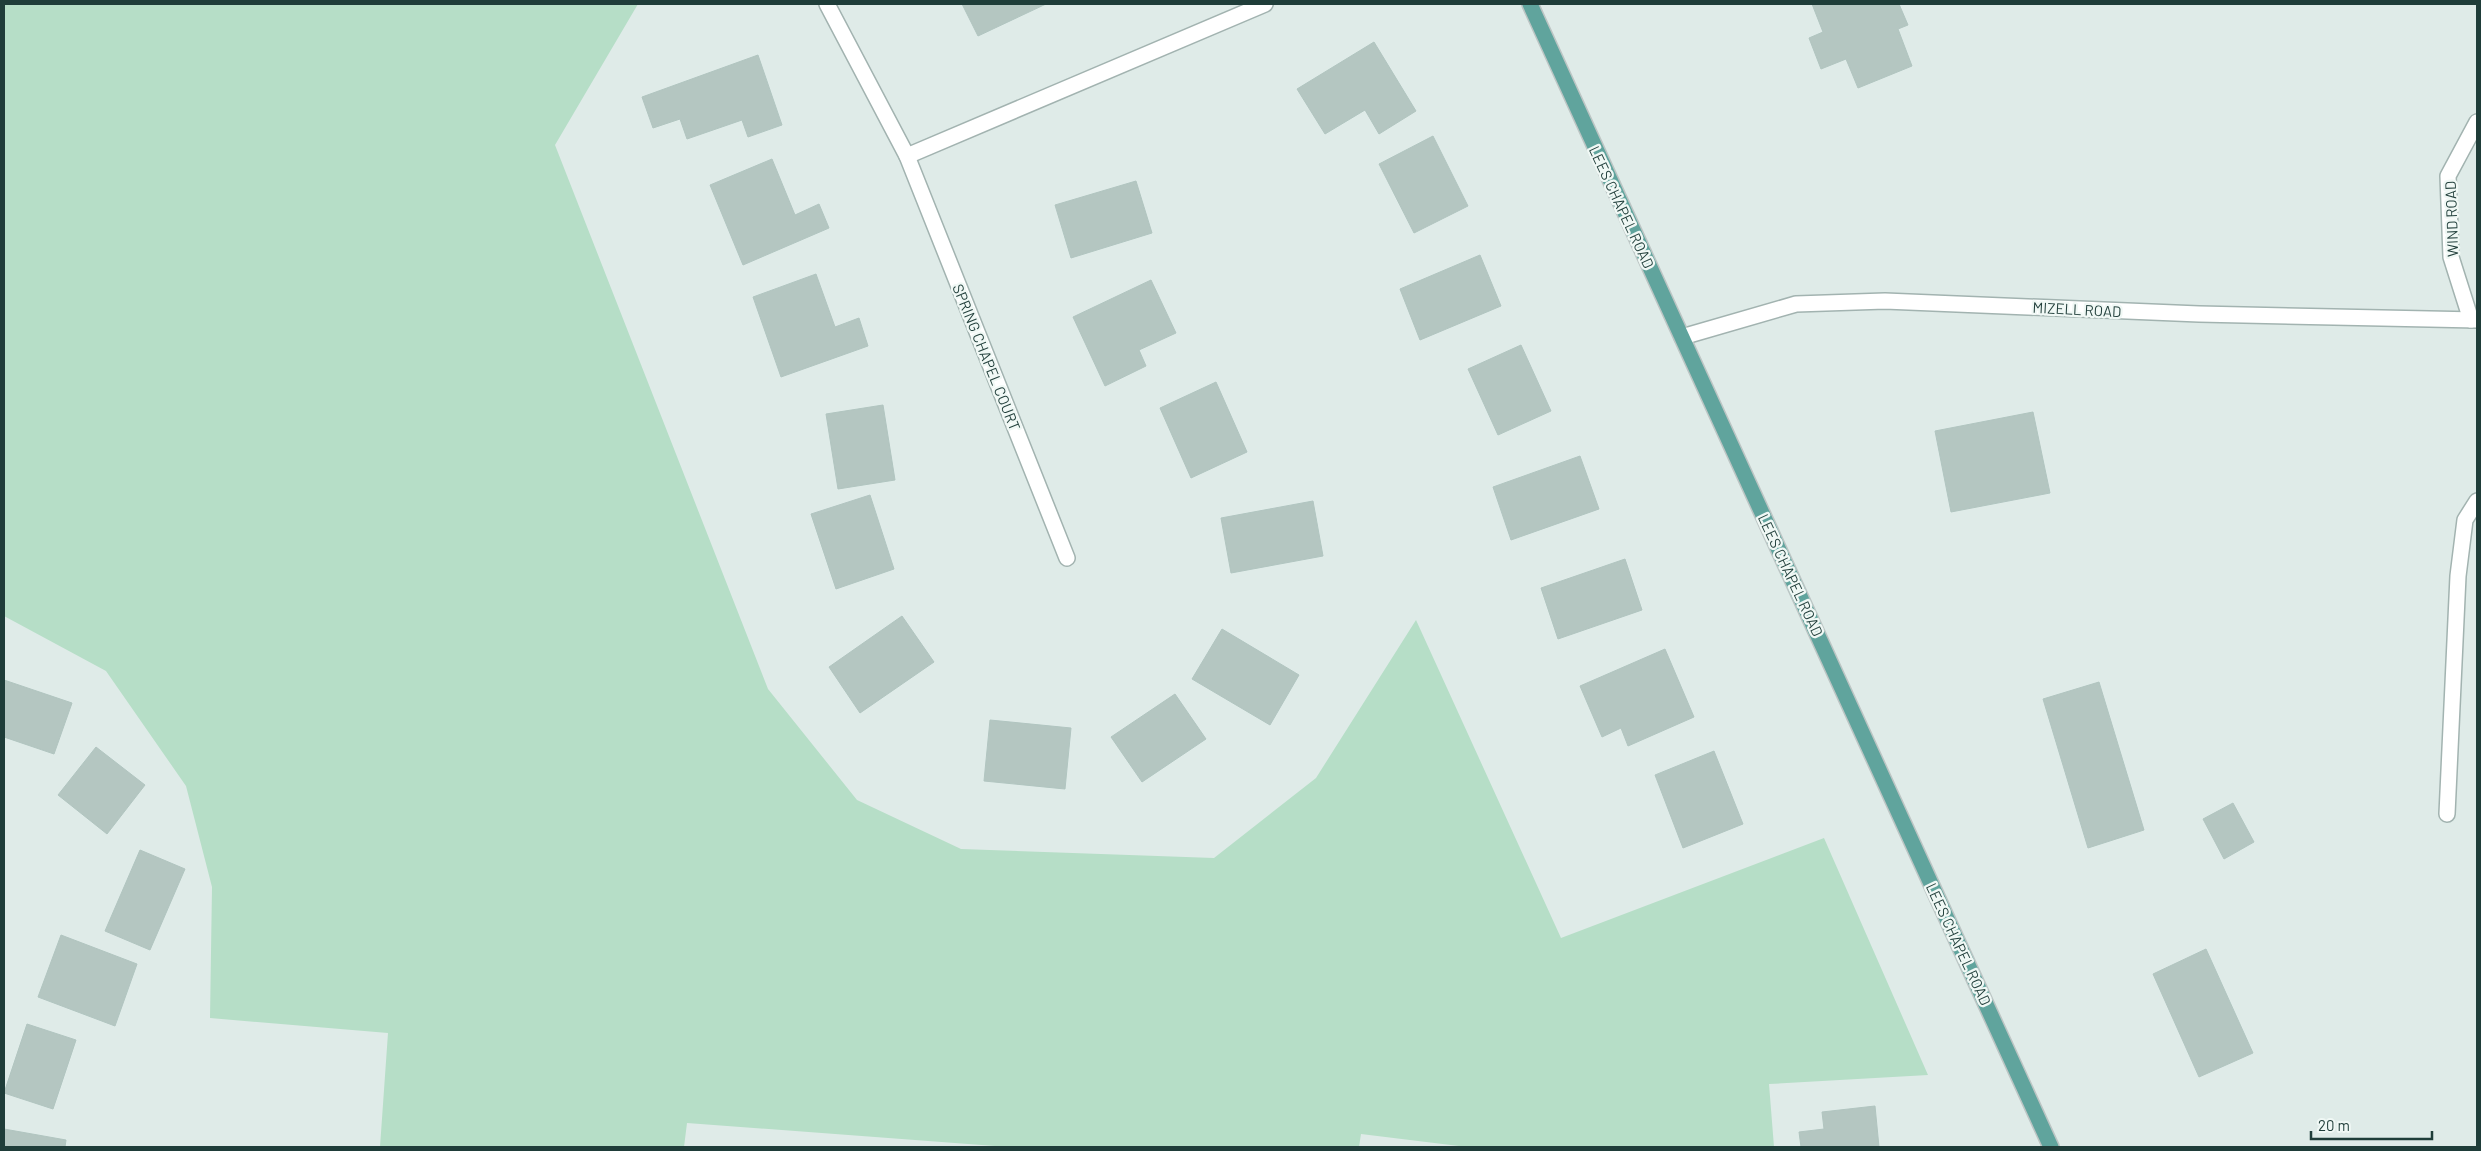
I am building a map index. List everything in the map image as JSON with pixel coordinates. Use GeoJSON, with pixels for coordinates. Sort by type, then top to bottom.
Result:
{"type":"FeatureCollection","features":[{"type":"Feature","properties":{"kind":"main road","name":"LEES CHAPEL ROAD"},"geometry":{"type":"LineString","coordinates":[[1530,4],[2052,1147]]}},
{"type":"Feature","properties":{"kind":"street","name":"SPRING CHAPEL COURT"},"geometry":{"type":"LineString","coordinates":[[827,4],[907,156],[1067,558]]}},
{"type":"Feature","properties":{"kind":"street"},"geometry":{"type":"LineString","coordinates":[[907,156],[1265,4]]}},
{"type":"Feature","properties":{"kind":"street","name":"WIND ROAD"},"geometry":{"type":"LineString","coordinates":[[2474,320],[2450,257],[2448,176],[2477,122]]}},
{"type":"Feature","properties":{"kind":"street","name":"MIZELL ROAD"},"geometry":{"type":"LineString","coordinates":[[1682,338],[1796,304],[1885,301],[2199,314],[2474,320]]}},
{"type":"Feature","properties":{"kind":"street"},"geometry":{"type":"LineString","coordinates":[[2448,814],[2458,576],[2465,520],[2477,501]]}},
{"type":"Feature","properties":{"kind":"green space"},"geometry":{"type":"Polygon","coordinates":[[[4,4],[638,4],[555,145],[768,689],[857,800],[961,849],[1214,858],[1316,778],[1416,620],[1561,938],[1824,838],[1928,1075],[1769,1084],[1774,1147],[1467,1147],[1361,1134],[1359,1147],[1008,1147],[687,1123],[684,1147],[380,1147],[388,1033],[210,1018],[212,887],[186,786],[106,671],[4,616],[4,4]]]}},
{"type":"Feature","properties":{"kind":"building"},"geometry":{"type":"Polygon","coordinates":[[[962,4],[1046,4],[978,36],[962,4]]]}},
{"type":"Feature","properties":{"kind":"building"},"geometry":{"type":"Polygon","coordinates":[[[1812,4],[1899,4],[1908,25],[1898,29],[1912,66],[1858,88],[1846,59],[1821,69],[1809,38],[1823,32],[1812,4]]]}},
{"type":"Feature","properties":{"kind":"building"},"geometry":{"type":"Polygon","coordinates":[[[1374,42],[1416,111],[1379,134],[1365,110],[1325,134],[1297,89],[1374,42]]]}},
{"type":"Feature","properties":{"kind":"building"},"geometry":{"type":"Polygon","coordinates":[[[758,55],[782,125],[748,137],[742,120],[687,139],[680,119],[653,128],[642,97],[758,55]]]}},
{"type":"Feature","properties":{"kind":"building"},"geometry":{"type":"Polygon","coordinates":[[[1433,136],[1468,206],[1414,233],[1379,164],[1433,136]]]}},
{"type":"Feature","properties":{"kind":"building"},"geometry":{"type":"Polygon","coordinates":[[[772,159],[795,215],[819,204],[829,228],[743,265],[710,185],[772,159]]]}},
{"type":"Feature","properties":{"kind":"building"},"geometry":{"type":"Polygon","coordinates":[[[1136,181],[1152,233],[1071,258],[1055,205],[1136,181]]]}},
{"type":"Feature","properties":{"kind":"building"},"geometry":{"type":"Polygon","coordinates":[[[1480,255],[1501,306],[1420,340],[1400,289],[1480,255]]]}},
{"type":"Feature","properties":{"kind":"building"},"geometry":{"type":"Polygon","coordinates":[[[816,274],[835,327],[859,318],[868,346],[781,377],[753,297],[816,274]]]}},
{"type":"Feature","properties":{"kind":"building"},"geometry":{"type":"Polygon","coordinates":[[[1151,280],[1176,333],[1139,350],[1146,366],[1105,386],[1073,317],[1151,280]]]}},
{"type":"Feature","properties":{"kind":"building"},"geometry":{"type":"Polygon","coordinates":[[[1521,345],[1551,411],[1498,435],[1468,369],[1521,345]]]}},
{"type":"Feature","properties":{"kind":"building"},"geometry":{"type":"Polygon","coordinates":[[[1216,382],[1247,452],[1191,478],[1160,408],[1216,382]]]}},
{"type":"Feature","properties":{"kind":"building"},"geometry":{"type":"Polygon","coordinates":[[[883,405],[895,480],[838,489],[826,414],[883,405]]]}},
{"type":"Feature","properties":{"kind":"building"},"geometry":{"type":"Polygon","coordinates":[[[2033,412],[2050,493],[1951,512],[1935,431],[2033,412]]]}},
{"type":"Feature","properties":{"kind":"building"},"geometry":{"type":"Polygon","coordinates":[[[1580,456],[1599,509],[1511,540],[1493,487],[1580,456]]]}},
{"type":"Feature","properties":{"kind":"building"},"geometry":{"type":"Polygon","coordinates":[[[870,495],[894,569],[836,589],[811,514],[870,495]]]}},
{"type":"Feature","properties":{"kind":"building"},"geometry":{"type":"Polygon","coordinates":[[[1313,501],[1323,556],[1231,573],[1221,518],[1313,501]]]}},
{"type":"Feature","properties":{"kind":"building"},"geometry":{"type":"Polygon","coordinates":[[[1625,559],[1642,610],[1558,639],[1541,588],[1625,559]]]}},
{"type":"Feature","properties":{"kind":"building"},"geometry":{"type":"Polygon","coordinates":[[[902,616],[934,662],[860,713],[829,667],[902,616]]]}},
{"type":"Feature","properties":{"kind":"building"},"geometry":{"type":"Polygon","coordinates":[[[1222,629],[1299,675],[1270,725],[1192,679],[1222,629]]]}},
{"type":"Feature","properties":{"kind":"building"},"geometry":{"type":"Polygon","coordinates":[[[1665,649],[1694,717],[1628,746],[1621,728],[1602,737],[1580,686],[1665,649]]]}},
{"type":"Feature","properties":{"kind":"building"},"geometry":{"type":"Polygon","coordinates":[[[4,680],[72,703],[54,754],[4,737],[4,680]]]}},
{"type":"Feature","properties":{"kind":"building"},"geometry":{"type":"Polygon","coordinates":[[[2099,682],[2144,830],[2088,848],[2043,699],[2099,682]]]}},
{"type":"Feature","properties":{"kind":"building"},"geometry":{"type":"Polygon","coordinates":[[[1175,694],[1206,739],[1142,782],[1111,737],[1175,694]]]}},
{"type":"Feature","properties":{"kind":"building"},"geometry":{"type":"Polygon","coordinates":[[[990,720],[1071,728],[1065,789],[984,781],[990,720]]]}},
{"type":"Feature","properties":{"kind":"building"},"geometry":{"type":"Polygon","coordinates":[[[96,747],[145,785],[107,834],[58,795],[96,747]]]}},
{"type":"Feature","properties":{"kind":"building"},"geometry":{"type":"Polygon","coordinates":[[[1714,751],[1743,824],[1683,848],[1655,775],[1714,751]]]}},
{"type":"Feature","properties":{"kind":"building"},"geometry":{"type":"Polygon","coordinates":[[[2233,803],[2254,842],[2224,859],[2203,819],[2233,803]]]}},
{"type":"Feature","properties":{"kind":"building"},"geometry":{"type":"Polygon","coordinates":[[[140,850],[185,869],[150,950],[105,931],[140,850]]]}},
{"type":"Feature","properties":{"kind":"building"},"geometry":{"type":"Polygon","coordinates":[[[61,935],[137,964],[115,1026],[38,997],[61,935]]]}},
{"type":"Feature","properties":{"kind":"building"},"geometry":{"type":"Polygon","coordinates":[[[2206,949],[2253,1053],[2199,1077],[2153,974],[2206,949]]]}},
{"type":"Feature","properties":{"kind":"building"},"geometry":{"type":"Polygon","coordinates":[[[27,1024],[76,1040],[53,1109],[4,1093],[27,1024]]]}},
{"type":"Feature","properties":{"kind":"building"},"geometry":{"type":"Polygon","coordinates":[[[1875,1106],[1879,1147],[1801,1147],[1799,1132],[1824,1129],[1822,1112],[1875,1106]]]}},
{"type":"Feature","properties":{"kind":"building"},"geometry":{"type":"Polygon","coordinates":[[[4,1129],[66,1140],[65,1147],[4,1147],[4,1129]]]}}]}
